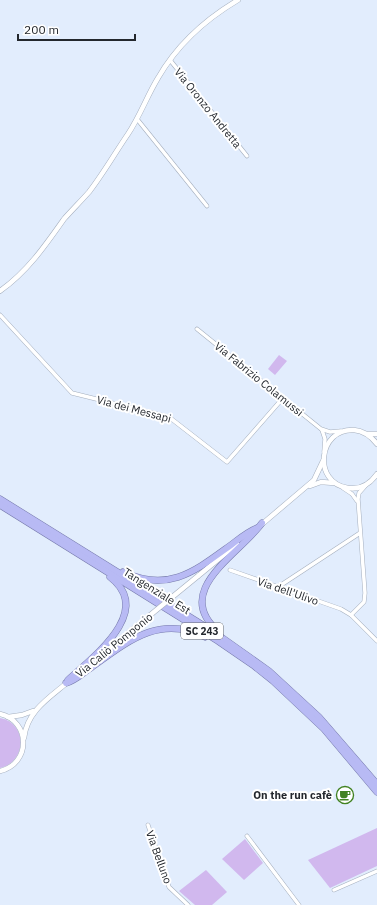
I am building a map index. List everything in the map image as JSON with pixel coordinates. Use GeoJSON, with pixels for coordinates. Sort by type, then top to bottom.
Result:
{"type":"FeatureCollection","features":[{"type":"Feature","properties":{"kind":"highway","name":"Tangenziale Est"},"geometry":{"type":"LineString","coordinates":[[0,499],[207,628],[253,659],[319,717],[377,784]]}},
{"type":"Feature","properties":{"kind":"highway","name":"Tangenziale Est"},"geometry":{"type":"LineString","coordinates":[[0,504],[244,659],[273,681],[324,729],[377,792]]}},
{"type":"Feature","properties":{"kind":"highway"},"geometry":{"type":"LineString","coordinates":[[253,659],[212,626],[203,609],[203,596],[206,584],[211,577],[262,524]]}},
{"type":"Feature","properties":{"kind":"highway"},"geometry":{"type":"LineString","coordinates":[[82,550],[129,575],[145,580],[162,581],[188,574],[257,528]]}},
{"type":"Feature","properties":{"kind":"highway"},"geometry":{"type":"LineString","coordinates":[[65,685],[119,629],[126,610],[125,598],[118,584],[75,554],[72,549]]}},
{"type":"Feature","properties":{"kind":"highway"},"geometry":{"type":"LineString","coordinates":[[65,685],[136,637],[162,629],[182,629],[198,633],[244,659]]}},
{"type":"Feature","properties":{"kind":"street"},"geometry":{"type":"LineString","coordinates":[[0,291],[25,271],[46,246],[65,218],[89,191],[137,119],[148,95],[170,60],[208,19],[238,0]]}},
{"type":"Feature","properties":{"kind":"street","name":"Via Oronzo Andretta"},"geometry":{"type":"LineString","coordinates":[[170,60],[247,156]]}},
{"type":"Feature","properties":{"kind":"street"},"geometry":{"type":"LineString","coordinates":[[137,119],[206,206]]}},
{"type":"Feature","properties":{"kind":"street","name":"Via dei Messapi"},"geometry":{"type":"LineString","coordinates":[[0,315],[72,393],[169,417],[227,462],[283,398]]}},
{"type":"Feature","properties":{"kind":"street","name":"Via Fabrizio Colamussi"},"geometry":{"type":"LineString","coordinates":[[197,329],[321,429]]}},
{"type":"Feature","properties":{"kind":"street"},"geometry":{"type":"LineString","coordinates":[[321,429],[330,432],[358,431],[366,434],[377,434]]}},
{"type":"Feature","properties":{"kind":"street"},"geometry":{"type":"LineString","coordinates":[[321,429],[324,436],[324,452]]}},
{"type":"Feature","properties":{"kind":"street","name":"Via Caliò Pomponio"},"geometry":{"type":"LineString","coordinates":[[0,771],[12,766],[18,761],[22,754],[27,721],[36,709],[303,490],[317,477],[327,444],[333,437],[344,431]]}},
{"type":"Feature","properties":{"kind":"street"},"geometry":{"type":"LineString","coordinates":[[366,434],[377,444]]}},
{"type":"Feature","properties":{"kind":"street"},"geometry":{"type":"LineString","coordinates":[[323,461],[327,474],[335,483],[352,494],[358,506]]}},
{"type":"Feature","properties":{"kind":"street"},"geometry":{"type":"LineString","coordinates":[[351,615],[364,602],[365,593],[358,496],[377,474]]}},
{"type":"Feature","properties":{"kind":"street","name":"Via Caliò Pomponio"},"geometry":{"type":"LineString","coordinates":[[303,490],[321,482],[335,483]]}},
{"type":"Feature","properties":{"kind":"street"},"geometry":{"type":"LineString","coordinates":[[340,486],[357,488],[366,485]]}},
{"type":"Feature","properties":{"kind":"street"},"geometry":{"type":"LineString","coordinates":[[278,587],[360,533]]}},
{"type":"Feature","properties":{"kind":"street","name":"Via dell'Ulivo"},"geometry":{"type":"LineString","coordinates":[[230,570],[345,611],[377,641]]}},
{"type":"Feature","properties":{"kind":"street","name":"Via Caliò Pomponio"},"geometry":{"type":"LineString","coordinates":[[8,717],[22,715],[36,709]]}},
{"type":"Feature","properties":{"kind":"street"},"geometry":{"type":"LineString","coordinates":[[0,714],[16,722],[21,729],[24,738]]}},
{"type":"Feature","properties":{"kind":"street","name":"Via Belluno"},"geometry":{"type":"LineString","coordinates":[[148,825],[169,887],[188,905]]}},
{"type":"Feature","properties":{"kind":"street"},"geometry":{"type":"LineString","coordinates":[[246,836],[299,905]]}},
{"type":"Feature","properties":{"kind":"street"},"geometry":{"type":"LineString","coordinates":[[334,890],[377,870]]}},
{"type":"Feature","properties":{"kind":"shaded area"},"geometry":{"type":"Polygon","coordinates":[[[279,355],[287,361],[275,375],[268,369],[279,355]]]}},
{"type":"Feature","properties":{"kind":"shaded area"},"geometry":{"type":"Polygon","coordinates":[[[0,718],[9,721],[16,727],[21,743],[15,758],[9,764],[0,768],[0,718]]]}},
{"type":"Feature","properties":{"kind":"shaded area"},"geometry":{"type":"Polygon","coordinates":[[[377,828],[377,866],[330,888],[308,860],[377,828]]]}},
{"type":"Feature","properties":{"kind":"shaded area"},"geometry":{"type":"Polygon","coordinates":[[[245,839],[263,863],[244,880],[222,859],[245,839]]]}},
{"type":"Feature","properties":{"kind":"shaded area"},"geometry":{"type":"Polygon","coordinates":[[[206,870],[227,892],[212,905],[195,905],[179,891],[206,870]]]}},
{"type":"Feature","properties":{"kind":"place","name":"On the run cafè"},"geometry":{"type":"Point","coordinates":[345,795]}}]}
